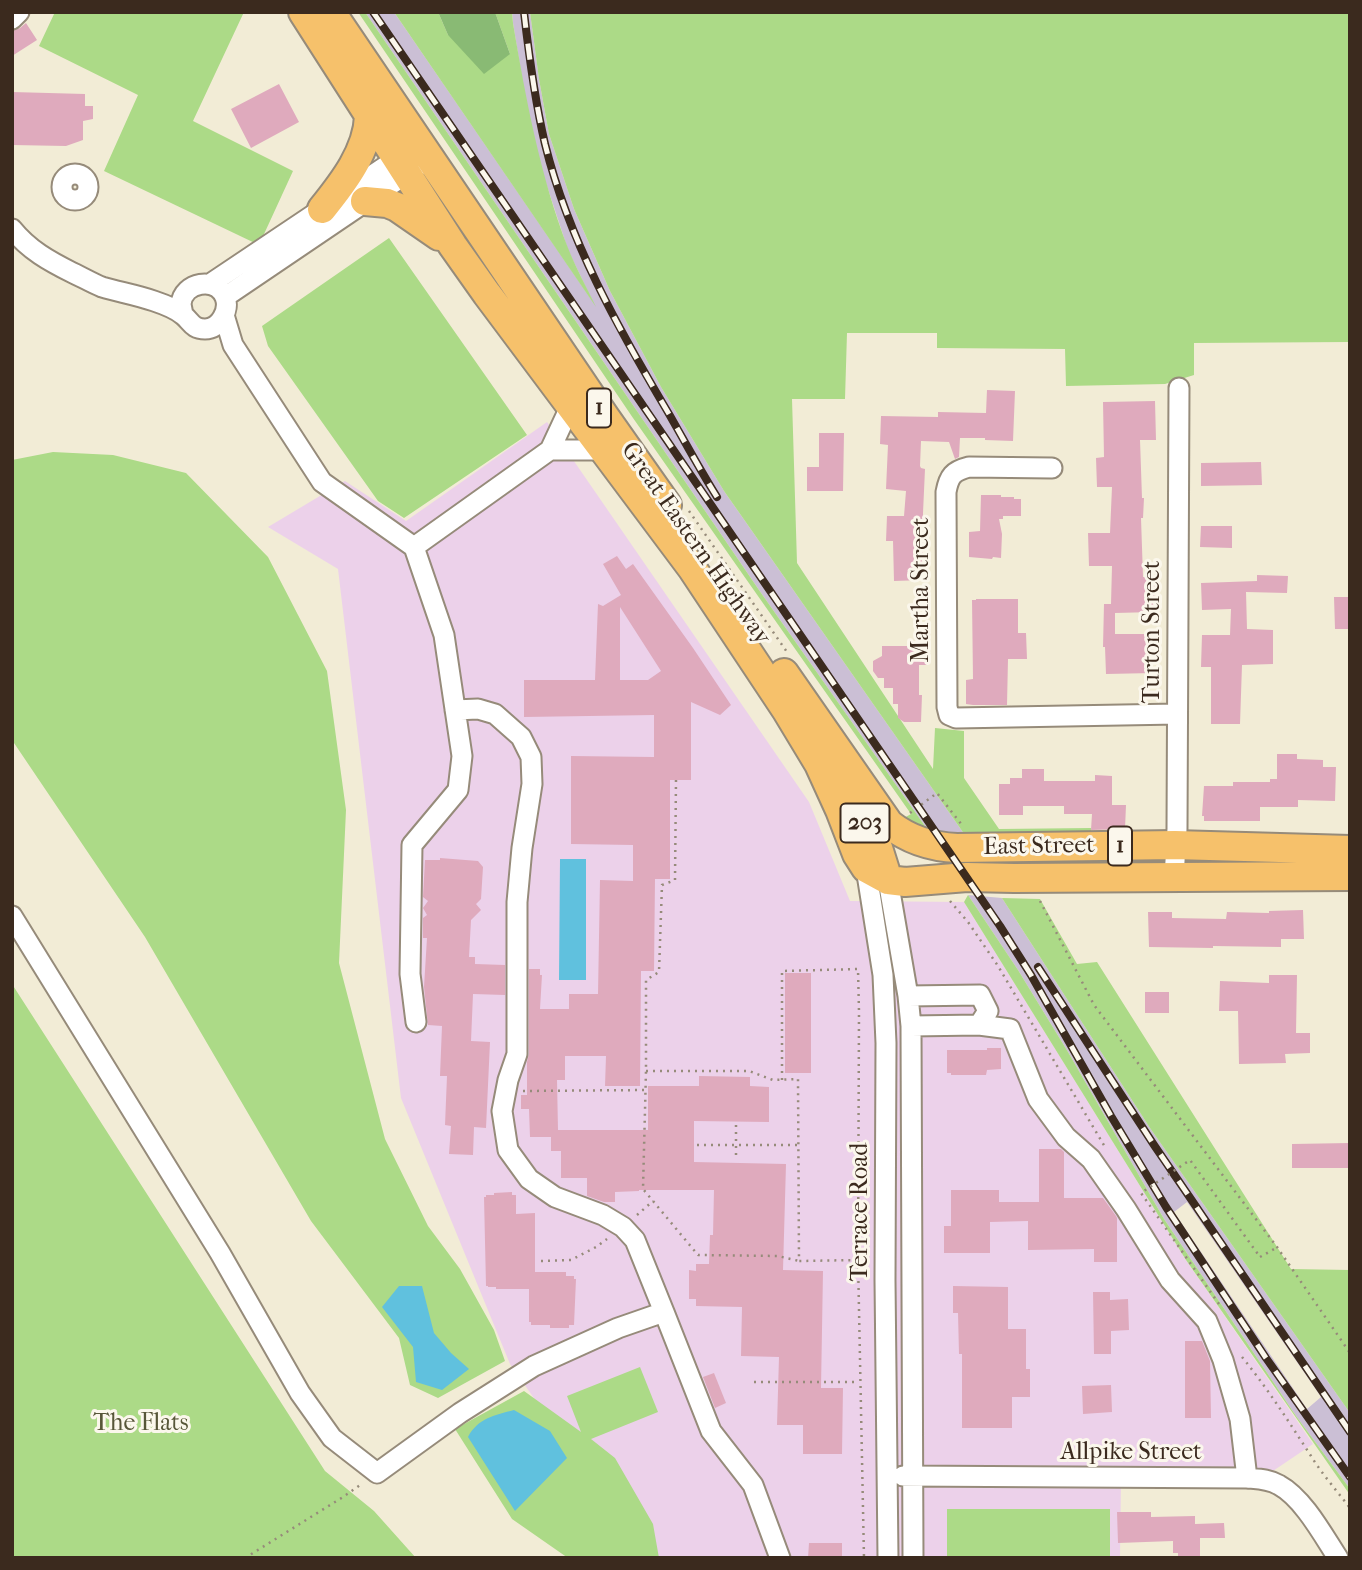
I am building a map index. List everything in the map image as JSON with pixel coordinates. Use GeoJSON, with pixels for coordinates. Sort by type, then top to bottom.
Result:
{"type":"FeatureCollection","features":[{"type":"Feature","properties":{"kind":"highway","name":"Great Eastern Highway"},"geometry":{"type":"LineString","coordinates":[[303,12],[369,116],[413,159],[605,416],[847,766],[849,793],[878,848],[877,874]]}},
{"type":"Feature","properties":{"kind":"highway","name":"Great Eastern Highway"},"geometry":{"type":"LineString","coordinates":[[331,12],[413,159],[453,246],[692,568],[787,711],[824,775],[857,854],[877,874]]}},
{"type":"Feature","properties":{"kind":"highway"},"geometry":{"type":"LineString","coordinates":[[322,209],[340,186],[359,152],[367,135],[369,116]]}},
{"type":"Feature","properties":{"kind":"highway"},"geometry":{"type":"LineString","coordinates":[[365,201],[397,207],[453,246]]}},
{"type":"Feature","properties":{"kind":"highway","name":"East Street"},"geometry":{"type":"LineString","coordinates":[[847,766],[889,824],[928,845],[957,848],[1175,845],[1350,850]]}},
{"type":"Feature","properties":{"kind":"highway","name":"East Street"},"geometry":{"type":"LineString","coordinates":[[877,874],[910,882],[967,877],[1350,876]]}},
{"type":"Feature","properties":{"kind":"street"},"geometry":{"type":"LineString","coordinates":[[12,19],[19,12]]}},
{"type":"Feature","properties":{"kind":"street"},"geometry":{"type":"LineString","coordinates":[[153,301],[212,296],[365,201],[413,159]]}},
{"type":"Feature","properties":{"kind":"street"},"geometry":{"type":"LineString","coordinates":[[183,315],[181,304],[184,295],[212,296],[322,209],[413,159]]}},
{"type":"Feature","properties":{"kind":"street"},"geometry":{"type":"LineString","coordinates":[[12,229],[43,258],[98,285],[153,301],[183,315],[190,324],[207,329],[233,345]]}},
{"type":"Feature","properties":{"kind":"street"},"geometry":{"type":"LineString","coordinates":[[207,329],[216,325],[212,296]]}},
{"type":"Feature","properties":{"kind":"street"},"geometry":{"type":"LineString","coordinates":[[212,296],[233,345],[322,482],[414,547],[444,635],[462,756],[458,790],[412,845],[410,974],[416,1022]]}},
{"type":"Feature","properties":{"kind":"street","name":"Turton Street"},"geometry":{"type":"LineString","coordinates":[[1174,877],[1179,388]]}},
{"type":"Feature","properties":{"kind":"street"},"geometry":{"type":"LineString","coordinates":[[414,547],[550,450],[571,405]]}},
{"type":"Feature","properties":{"kind":"street"},"geometry":{"type":"LineString","coordinates":[[550,450],[603,450]]}},
{"type":"Feature","properties":{"kind":"street","name":"Martha Street"},"geometry":{"type":"LineString","coordinates":[[1052,468],[969,467],[953,474],[948,482],[949,715],[956,718],[1177,714]]}},
{"type":"Feature","properties":{"kind":"street"},"geometry":{"type":"LineString","coordinates":[[455,710],[478,709],[495,714],[521,737],[531,757],[532,785],[517,902],[517,1054],[502,1111],[508,1150],[529,1179],[555,1197],[603,1215],[623,1227],[635,1240],[711,1431],[753,1485],[780,1558]]}},
{"type":"Feature","properties":{"kind":"street","name":"Terrace Road"},"geometry":{"type":"LineString","coordinates":[[877,874],[908,996],[911,1026],[913,1558]]}},
{"type":"Feature","properties":{"kind":"street","name":"Terrace Road"},"geometry":{"type":"LineString","coordinates":[[877,874],[886,1043],[888,1558]]}},
{"type":"Feature","properties":{"kind":"street"},"geometry":{"type":"LineString","coordinates":[[12,916],[220,1254],[300,1393],[332,1438],[377,1473],[460,1413],[534,1366],[618,1328],[664,1312]]}},
{"type":"Feature","properties":{"kind":"street"},"geometry":{"type":"LineString","coordinates":[[908,996],[979,995],[988,1011],[979,1025]]}},
{"type":"Feature","properties":{"kind":"street"},"geometry":{"type":"LineString","coordinates":[[911,1026],[979,1025],[1010,1030],[1038,1099],[1066,1137],[1091,1159],[1170,1280],[1207,1321],[1223,1360],[1240,1419],[1247,1478]]}},
{"type":"Feature","properties":{"kind":"street","name":"Allpike Street"},"geometry":{"type":"LineString","coordinates":[[887,1477],[1265,1480],[1280,1485],[1292,1495],[1309,1514],[1338,1558]]}},
{"type":"Feature","properties":{"kind":"path"},"geometry":{"type":"LineString","coordinates":[[676,780],[675,880],[662,885],[659,972],[646,980],[643,1189],[698,1255],[778,1256],[799,1261],[858,1260],[877,1280],[885,1280]]}},
{"type":"Feature","properties":{"kind":"path"},"geometry":{"type":"LineString","coordinates":[[906,815],[937,793],[963,827]]}},
{"type":"Feature","properties":{"kind":"path"},"geometry":{"type":"LineString","coordinates":[[1040,901],[1094,1005],[1277,1247],[1350,1353]]}},
{"type":"Feature","properties":{"kind":"path"},"geometry":{"type":"LineString","coordinates":[[782,1080],[782,971],[858,969],[859,1382],[864,1558]]}},
{"type":"Feature","properties":{"kind":"path"},"geometry":{"type":"LineString","coordinates":[[646,1071],[749,1071],[773,1080],[797,1079],[799,1261]]}},
{"type":"Feature","properties":{"kind":"path"},"geometry":{"type":"LineString","coordinates":[[506,1091],[646,1090]]}},
{"type":"Feature","properties":{"kind":"path"},"geometry":{"type":"LineString","coordinates":[[736,1125],[736,1160]]}},
{"type":"Feature","properties":{"kind":"path"},"geometry":{"type":"LineString","coordinates":[[698,1145],[798,1145]]}},
{"type":"Feature","properties":{"kind":"path"},"geometry":{"type":"LineString","coordinates":[[1219,1304],[1141,1193],[1190,1160],[1261,1257],[1277,1247]]}},
{"type":"Feature","properties":{"kind":"path"},"geometry":{"type":"LineString","coordinates":[[541,1261],[571,1260],[596,1247],[653,1201]]}},
{"type":"Feature","properties":{"kind":"path"},"geometry":{"type":"LineString","coordinates":[[754,1381],[859,1382]]}},
{"type":"Feature","properties":{"kind":"path"},"geometry":{"type":"LineString","coordinates":[[245,1558],[377,1473]]}},
{"type":"Feature","properties":{"kind":"shaded area"},"geometry":{"type":"Polygon","coordinates":[[[365,12],[394,12],[593,302],[568,250],[541,168],[525,97],[512,12],[530,12],[549,134],[574,209],[610,291],[661,387],[724,491],[967,838],[956,838],[927,829],[759,590],[365,12]]]}},
{"type":"Feature","properties":{"kind":"shaded area"},"geometry":{"type":"Polygon","coordinates":[[[547,422],[809,802],[850,901],[964,902],[1186,1260],[1313,1444],[1264,1477],[1121,1478],[1120,1558],[646,1558],[510,1364],[401,1098],[338,569],[268,527],[345,481],[406,521],[547,422]]]}},
{"type":"Feature","properties":{"kind":"shaded area"},"geometry":{"type":"Polygon","coordinates":[[[968,895],[1002,898],[1150,1128],[1350,1413],[1350,1489],[1296,1416],[1164,1219],[1018,970],[968,895]],[[1187,1202],[1174,1212],[1307,1409],[1321,1397],[1187,1202]]]}},
{"type":"Feature","properties":{"kind":"green space"},"geometry":{"type":"Polygon","coordinates":[[[55,12],[244,12],[193,121],[293,171],[259,245],[104,171],[138,95],[39,46],[55,12]]]}},
{"type":"Feature","properties":{"kind":"green space"},"geometry":{"type":"Polygon","coordinates":[[[358,12],[365,12],[759,590],[927,829],[904,818],[911,814],[633,418],[358,12]]]}},
{"type":"Feature","properties":{"kind":"green space"},"geometry":{"type":"Polygon","coordinates":[[[394,12],[438,12],[448,35],[510,54],[495,12],[512,12],[529,109],[549,193],[568,248],[596,307],[394,12]]]}},
{"type":"Feature","properties":{"kind":"green space"},"geometry":{"type":"Polygon","coordinates":[[[438,12],[495,12],[510,54],[484,74],[448,35],[438,12]]]}},
{"type":"Feature","properties":{"kind":"green space"},"geometry":{"type":"Polygon","coordinates":[[[530,12],[1350,12],[1350,342],[1194,343],[1194,375],[1165,384],[1066,386],[1065,349],[937,348],[937,333],[847,333],[845,399],[792,399],[797,563],[933,769],[935,728],[964,731],[964,778],[999,829],[1091,828],[1091,835],[967,838],[724,491],[661,387],[610,291],[574,209],[549,134],[530,12]]]}},
{"type":"Feature","properties":{"kind":"green space"},"geometry":{"type":"Polygon","coordinates":[[[389,238],[527,435],[404,518],[378,501],[268,346],[262,326],[389,238]]]}},
{"type":"Feature","properties":{"kind":"green space"},"geometry":{"type":"Polygon","coordinates":[[[53,452],[113,455],[186,473],[268,557],[327,671],[346,810],[339,963],[385,1139],[428,1226],[460,1269],[494,1330],[505,1361],[438,1398],[410,1385],[399,1338],[311,1221],[145,937],[12,740],[12,460],[53,452]]]}},
{"type":"Feature","properties":{"kind":"green space"},"geometry":{"type":"Polygon","coordinates":[[[968,895],[1068,1052],[1164,1219],[1296,1416],[1350,1489],[1350,1495],[1186,1260],[964,902],[968,895]]]}},
{"type":"Feature","properties":{"kind":"green space"},"geometry":{"type":"Polygon","coordinates":[[[1002,898],[1040,899],[1077,964],[1097,962],[1291,1269],[1350,1270],[1350,1413],[1150,1128],[1002,898]]]}},
{"type":"Feature","properties":{"kind":"green space","name":"The Flats"},"geometry":{"type":"Polygon","coordinates":[[[12,984],[325,1471],[374,1511],[416,1558],[12,1558],[12,984]]]}},
{"type":"Feature","properties":{"kind":"green space"},"geometry":{"type":"Polygon","coordinates":[[[640,1367],[658,1412],[591,1439],[615,1458],[653,1524],[659,1558],[568,1558],[512,1519],[455,1429],[524,1391],[581,1432],[567,1396],[640,1367]]]}},
{"type":"Feature","properties":{"kind":"green space"},"geometry":{"type":"Polygon","coordinates":[[[947,1509],[1110,1509],[1110,1558],[947,1558],[947,1509]]]}},
{"type":"Feature","properties":{"kind":"water"},"geometry":{"type":"Polygon","coordinates":[[[560,859],[586,859],[586,980],[559,980],[560,859]]]}},
{"type":"Feature","properties":{"kind":"water"},"geometry":{"type":"Polygon","coordinates":[[[399,1286],[422,1286],[434,1333],[469,1369],[442,1390],[416,1382],[413,1347],[382,1307],[399,1286]]]}},
{"type":"Feature","properties":{"kind":"water"},"geometry":{"type":"Polygon","coordinates":[[[514,1410],[550,1431],[567,1458],[515,1511],[468,1437],[482,1421],[514,1410]]]}},
{"type":"Feature","properties":{"kind":"building"},"geometry":{"type":"Polygon","coordinates":[[[26,23],[37,40],[12,56],[12,31],[26,23]]]}},
{"type":"Feature","properties":{"kind":"building"},"geometry":{"type":"Polygon","coordinates":[[[279,84],[299,122],[251,148],[231,109],[279,84]]]}},
{"type":"Feature","properties":{"kind":"building"},"geometry":{"type":"Polygon","coordinates":[[[12,92],[85,94],[85,106],[93,106],[93,119],[83,121],[83,140],[66,146],[12,145],[12,92]]]}},
{"type":"Feature","properties":{"kind":"building"},"geometry":{"type":"Polygon","coordinates":[[[987,390],[1015,391],[1013,441],[960,438],[959,457],[955,459],[949,442],[921,441],[920,466],[925,469],[923,580],[894,581],[893,541],[886,541],[887,516],[904,516],[906,491],[886,489],[888,445],[880,444],[881,416],[938,417],[938,412],[986,413],[987,390]]]}},
{"type":"Feature","properties":{"kind":"building"},"geometry":{"type":"Polygon","coordinates":[[[1155,401],[1156,440],[1140,440],[1144,498],[1141,518],[1143,577],[1155,577],[1154,612],[1115,613],[1115,634],[1153,634],[1153,673],[1106,674],[1103,647],[1104,604],[1111,604],[1112,566],[1089,566],[1088,533],[1110,533],[1112,487],[1097,487],[1096,458],[1104,457],[1103,402],[1155,401]]]}},
{"type":"Feature","properties":{"kind":"building"},"geometry":{"type":"Polygon","coordinates":[[[819,433],[844,433],[843,491],[807,491],[807,467],[819,467],[819,433]]]}},
{"type":"Feature","properties":{"kind":"building"},"geometry":{"type":"Polygon","coordinates":[[[1261,462],[1262,485],[1201,486],[1201,463],[1261,462]]]}},
{"type":"Feature","properties":{"kind":"building"},"geometry":{"type":"Polygon","coordinates":[[[981,495],[1021,499],[1021,516],[1003,516],[1003,519],[999,519],[1002,534],[1001,558],[969,557],[969,532],[980,531],[981,495]]]}},
{"type":"Feature","properties":{"kind":"building"},"geometry":{"type":"Polygon","coordinates":[[[1201,526],[1232,526],[1232,548],[1200,547],[1201,526]]]}},
{"type":"Feature","properties":{"kind":"building"},"geometry":{"type":"Polygon","coordinates":[[[617,556],[626,569],[633,564],[731,705],[720,715],[691,702],[691,780],[670,780],[670,879],[655,879],[654,971],[641,971],[640,1086],[605,1086],[606,1056],[565,1056],[565,1080],[557,1080],[558,1130],[648,1130],[648,1086],[699,1086],[699,1076],[750,1077],[750,1086],[769,1087],[769,1122],[694,1121],[694,1162],[786,1164],[783,1270],[823,1271],[821,1388],[843,1388],[842,1454],[803,1454],[803,1425],[777,1425],[779,1357],[741,1356],[742,1307],[696,1306],[696,1299],[689,1299],[689,1270],[696,1271],[696,1264],[709,1264],[714,1190],[615,1192],[615,1202],[604,1202],[587,1196],[587,1178],[561,1178],[561,1151],[551,1151],[551,1137],[530,1137],[529,1109],[521,1109],[521,1095],[527,1095],[529,969],[540,969],[542,975],[540,1009],[569,1009],[569,994],[598,994],[600,880],[633,881],[633,845],[571,844],[571,756],[654,757],[654,715],[524,717],[524,680],[595,680],[598,604],[603,606],[621,595],[603,564],[617,556]],[[620,607],[620,680],[648,680],[661,671],[620,607]]]}},
{"type":"Feature","properties":{"kind":"building"},"geometry":{"type":"Polygon","coordinates":[[[1257,575],[1288,576],[1287,593],[1246,592],[1247,629],[1273,630],[1273,664],[1242,665],[1240,724],[1211,724],[1211,667],[1201,667],[1202,635],[1230,635],[1231,609],[1202,610],[1201,583],[1257,581],[1257,575]]]}},
{"type":"Feature","properties":{"kind":"building"},"geometry":{"type":"Polygon","coordinates":[[[1334,597],[1350,597],[1350,629],[1335,629],[1334,597]]]}},
{"type":"Feature","properties":{"kind":"building"},"geometry":{"type":"Polygon","coordinates":[[[1018,599],[1018,633],[1026,633],[1027,659],[1008,659],[1007,705],[966,704],[966,680],[973,679],[972,600],[1018,599]]]}},
{"type":"Feature","properties":{"kind":"building"},"geometry":{"type":"Polygon","coordinates":[[[882,646],[927,646],[927,665],[919,665],[921,722],[904,722],[898,718],[898,704],[893,704],[893,688],[884,688],[884,678],[878,678],[873,671],[873,661],[882,656],[882,646]]]}},
{"type":"Feature","properties":{"kind":"building"},"geometry":{"type":"Polygon","coordinates":[[[1277,754],[1297,754],[1297,759],[1323,760],[1323,767],[1336,767],[1335,801],[1298,800],[1298,807],[1260,807],[1260,821],[1204,821],[1204,786],[1233,786],[1233,782],[1270,782],[1270,779],[1277,779],[1277,754]]]}},
{"type":"Feature","properties":{"kind":"building"},"geometry":{"type":"Polygon","coordinates":[[[1022,769],[1044,769],[1044,781],[1095,781],[1095,775],[1112,776],[1112,805],[1126,805],[1125,829],[1091,830],[1092,814],[1064,814],[1064,806],[1023,806],[1023,815],[999,815],[999,784],[1010,784],[1010,778],[1022,778],[1022,769]]]}},
{"type":"Feature","properties":{"kind":"building"},"geometry":{"type":"Polygon","coordinates":[[[440,858],[478,861],[483,867],[481,899],[476,904],[481,910],[471,920],[469,957],[475,957],[475,964],[505,965],[505,995],[473,994],[471,1041],[490,1042],[486,1128],[474,1127],[473,1155],[449,1154],[451,1126],[445,1125],[447,1076],[440,1076],[442,1026],[428,1025],[424,987],[427,938],[423,938],[423,918],[427,915],[423,908],[428,901],[423,897],[425,860],[440,858]]]}},
{"type":"Feature","properties":{"kind":"building"},"geometry":{"type":"Polygon","coordinates":[[[1303,910],[1304,939],[1281,939],[1281,947],[1149,947],[1148,912],[1172,912],[1172,918],[1226,919],[1227,912],[1269,913],[1303,910]]]}},
{"type":"Feature","properties":{"kind":"building"},"geometry":{"type":"Polygon","coordinates":[[[785,973],[811,973],[811,1073],[785,1073],[785,973]]]}},
{"type":"Feature","properties":{"kind":"building"},"geometry":{"type":"Polygon","coordinates":[[[1269,975],[1297,975],[1296,1033],[1310,1033],[1310,1053],[1285,1054],[1286,1063],[1239,1064],[1238,1011],[1219,1011],[1220,981],[1269,983],[1269,975]]]}},
{"type":"Feature","properties":{"kind":"building"},"geometry":{"type":"Polygon","coordinates":[[[1145,992],[1169,992],[1169,1013],[1145,1013],[1145,992]]]}},
{"type":"Feature","properties":{"kind":"building"},"geometry":{"type":"Polygon","coordinates":[[[1001,1048],[1001,1069],[987,1070],[986,1075],[947,1073],[947,1050],[1001,1048]]]}},
{"type":"Feature","properties":{"kind":"building"},"geometry":{"type":"Polygon","coordinates":[[[1350,1143],[1350,1168],[1292,1168],[1292,1144],[1350,1143]]]}},
{"type":"Feature","properties":{"kind":"building"},"geometry":{"type":"Polygon","coordinates":[[[1039,1149],[1061,1149],[1064,1152],[1064,1198],[1103,1198],[1116,1216],[1117,1262],[1094,1262],[1094,1249],[1028,1250],[1028,1221],[990,1222],[990,1253],[944,1253],[944,1226],[951,1226],[951,1190],[999,1190],[999,1202],[1039,1202],[1039,1149]]]}},
{"type":"Feature","properties":{"kind":"building"},"geometry":{"type":"Polygon","coordinates":[[[512,1192],[512,1195],[516,1195],[516,1214],[535,1213],[535,1272],[566,1272],[566,1276],[574,1276],[576,1279],[574,1325],[569,1325],[569,1328],[531,1325],[529,1289],[496,1289],[486,1286],[484,1197],[494,1193],[512,1192]]]}},
{"type":"Feature","properties":{"kind":"building"},"geometry":{"type":"Polygon","coordinates":[[[953,1286],[1008,1287],[1008,1329],[1026,1329],[1026,1369],[1030,1369],[1030,1397],[1012,1397],[1012,1428],[962,1428],[962,1354],[959,1354],[958,1313],[953,1313],[953,1286]]]}},
{"type":"Feature","properties":{"kind":"building"},"geometry":{"type":"Polygon","coordinates":[[[1093,1292],[1110,1292],[1110,1300],[1128,1299],[1129,1330],[1111,1331],[1111,1354],[1094,1354],[1093,1292]]]}},
{"type":"Feature","properties":{"kind":"building"},"geometry":{"type":"Polygon","coordinates":[[[1185,1341],[1202,1341],[1210,1361],[1211,1418],[1185,1418],[1185,1341]]]}},
{"type":"Feature","properties":{"kind":"building"},"geometry":{"type":"Polygon","coordinates":[[[714,1373],[726,1403],[715,1408],[703,1377],[714,1373]]]}},
{"type":"Feature","properties":{"kind":"building"},"geometry":{"type":"Polygon","coordinates":[[[1111,1385],[1112,1412],[1083,1414],[1082,1386],[1111,1385]]]}},
{"type":"Feature","properties":{"kind":"building"},"geometry":{"type":"Polygon","coordinates":[[[1117,1512],[1151,1512],[1151,1517],[1195,1516],[1195,1524],[1224,1523],[1225,1538],[1200,1538],[1200,1558],[1178,1558],[1178,1553],[1173,1553],[1173,1541],[1118,1543],[1117,1512]]]}},
{"type":"Feature","properties":{"kind":"building"},"geometry":{"type":"Polygon","coordinates":[[[809,1543],[842,1543],[842,1558],[808,1558],[809,1543]]]}},
{"type":"Feature","properties":{"kind":"railway"},"geometry":{"type":"LineString","coordinates":[[373,12],[1000,926],[1166,1207],[1266,1358],[1350,1477]]}},
{"type":"Feature","properties":{"kind":"railway"},"geometry":{"type":"LineString","coordinates":[[524,12],[541,128],[567,215],[614,316],[717,497]]}},
{"type":"Feature","properties":{"kind":"railway"},"geometry":{"type":"LineString","coordinates":[[1038,967],[1154,1145],[1350,1432]]}}]}
